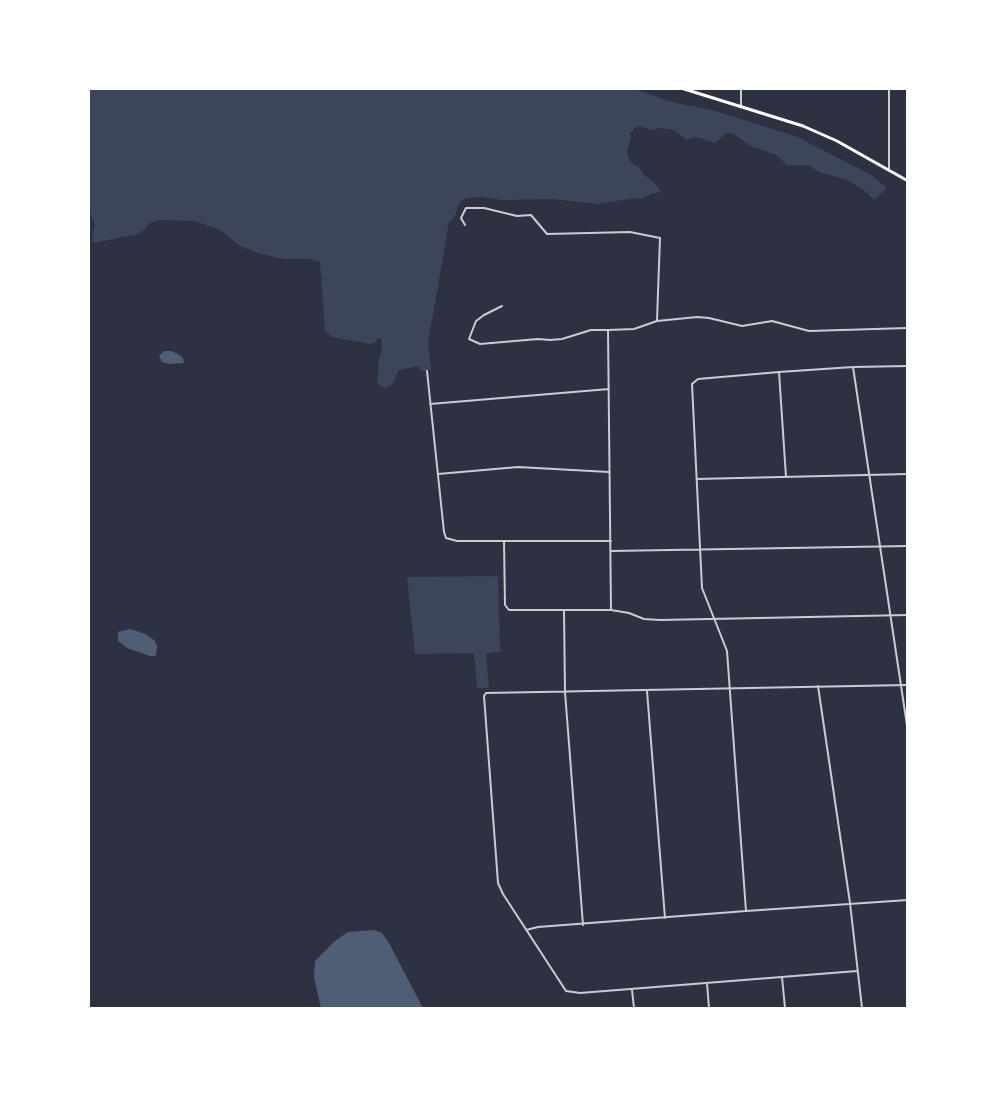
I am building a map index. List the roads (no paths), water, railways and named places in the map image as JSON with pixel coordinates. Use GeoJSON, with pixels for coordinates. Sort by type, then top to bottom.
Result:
{"type":"FeatureCollection","features":[{"type":"Feature","properties":{"kind":"main road"},"geometry":{"type":"LineString","coordinates":[[681,88],[817,132],[908,181]]}},
{"type":"Feature","properties":{"kind":"street"},"geometry":{"type":"LineString","coordinates":[[741,88],[741,106]]}},
{"type":"Feature","properties":{"kind":"street"},"geometry":{"type":"LineString","coordinates":[[889,88],[889,170]]}},
{"type":"Feature","properties":{"kind":"street"},"geometry":{"type":"LineString","coordinates":[[465,225],[461,218],[466,208],[484,208],[517,216],[531,215],[547,234],[630,232],[660,238],[657,321]]}},
{"type":"Feature","properties":{"kind":"street"},"geometry":{"type":"LineString","coordinates":[[502,306],[476,321],[470,339],[480,344],[562,339],[591,330],[634,329],[657,321],[697,317],[742,326],[772,321],[809,331],[908,328]]}},
{"type":"Feature","properties":{"kind":"street"},"geometry":{"type":"LineString","coordinates":[[608,330],[610,609]]}},
{"type":"Feature","properties":{"kind":"street"},"geometry":{"type":"LineString","coordinates":[[746,910],[726,651],[702,588],[692,384],[694,381],[779,372],[908,366]]}},
{"type":"Feature","properties":{"kind":"street"},"geometry":{"type":"LineString","coordinates":[[853,367],[908,732]]}},
{"type":"Feature","properties":{"kind":"street"},"geometry":{"type":"LineString","coordinates":[[427,371],[444,532],[447,538],[457,541],[611,541]]}},
{"type":"Feature","properties":{"kind":"street"},"geometry":{"type":"LineString","coordinates":[[779,372],[786,477]]}},
{"type":"Feature","properties":{"kind":"street"},"geometry":{"type":"LineString","coordinates":[[430,404],[609,389]]}},
{"type":"Feature","properties":{"kind":"street"},"geometry":{"type":"LineString","coordinates":[[438,474],[518,467],[610,472]]}},
{"type":"Feature","properties":{"kind":"street"},"geometry":{"type":"LineString","coordinates":[[696,479],[908,474]]}},
{"type":"Feature","properties":{"kind":"street"},"geometry":{"type":"LineString","coordinates":[[504,541],[506,608],[511,610],[610,609],[644,619],[908,615]]}},
{"type":"Feature","properties":{"kind":"street"},"geometry":{"type":"LineString","coordinates":[[611,552],[908,546]]}},
{"type":"Feature","properties":{"kind":"street"},"geometry":{"type":"LineString","coordinates":[[564,610],[565,692],[583,925]]}},
{"type":"Feature","properties":{"kind":"street"},"geometry":{"type":"LineString","coordinates":[[857,971],[580,993],[566,991],[498,883],[484,696],[486,693],[908,685]]}},
{"type":"Feature","properties":{"kind":"street"},"geometry":{"type":"LineString","coordinates":[[818,686],[850,903],[862,1008]]}},
{"type":"Feature","properties":{"kind":"street"},"geometry":{"type":"LineString","coordinates":[[647,691],[665,918]]}},
{"type":"Feature","properties":{"kind":"street"},"geometry":{"type":"LineString","coordinates":[[526,930],[538,927],[746,910],[908,900]]}},
{"type":"Feature","properties":{"kind":"street"},"geometry":{"type":"LineString","coordinates":[[782,977],[785,1008]]}},
{"type":"Feature","properties":{"kind":"street"},"geometry":{"type":"LineString","coordinates":[[707,983],[709,1008]]}},
{"type":"Feature","properties":{"kind":"street"},"geometry":{"type":"LineString","coordinates":[[632,989],[634,1008]]}}]}
